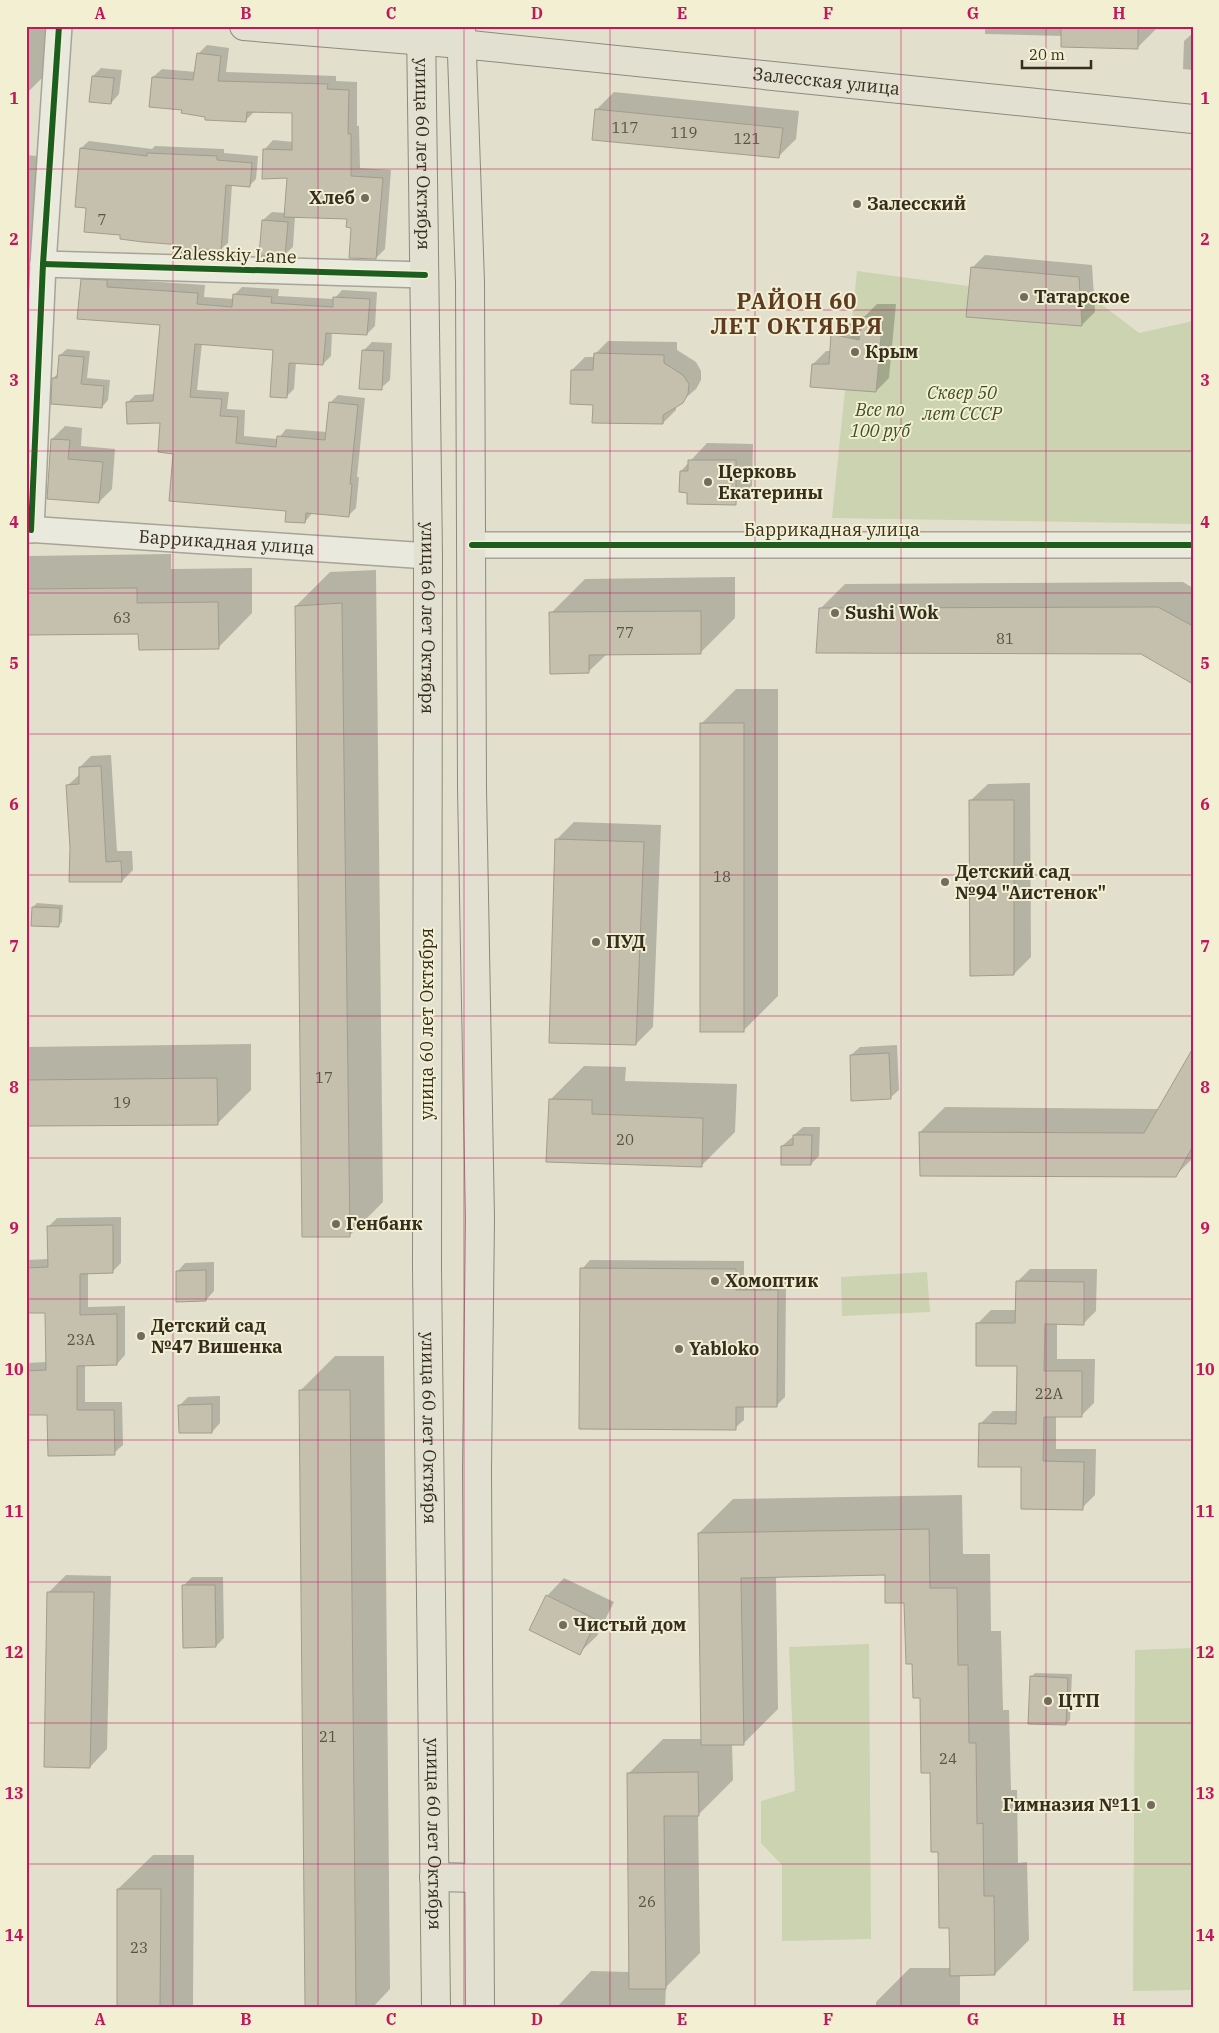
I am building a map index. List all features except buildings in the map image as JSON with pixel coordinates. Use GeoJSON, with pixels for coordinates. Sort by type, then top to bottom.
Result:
{"type":"FeatureCollection","features":[{"type":"Feature","properties":{"kind":"main road"},"geometry":{"type":"LineString","coordinates":[[244,26],[421,34]]}},
{"type":"Feature","properties":{"kind":"main road","name":"Залесская улица"},"geometry":{"type":"LineString","coordinates":[[421,34],[461,35],[1193,119]]}},
{"type":"Feature","properties":{"kind":"main road","name":"улица 60 лет Октября"},"geometry":{"type":"LineString","coordinates":[[421,34],[428,556],[427,1229],[436,2007]]}},
{"type":"Feature","properties":{"kind":"main road"},"geometry":{"type":"LineString","coordinates":[[461,35],[470,282],[472,788],[480,1219],[477,1469],[480,2007]]}},
{"type":"Feature","properties":{"kind":"main road"},"geometry":{"type":"LineString","coordinates":[[434,1876],[479,1878]]}},
{"type":"Feature","properties":{"kind":"street"},"geometry":{"type":"LineString","coordinates":[[29,530],[43,264],[59,26]]}},
{"type":"Feature","properties":{"kind":"street","name":"Zalesskiy Lane"},"geometry":{"type":"LineString","coordinates":[[43,264],[425,275]]}},
{"type":"Feature","properties":{"kind":"street","name":"Баррикадная улица"},"geometry":{"type":"LineString","coordinates":[[29,530],[428,556]]}},
{"type":"Feature","properties":{"kind":"street","name":"Баррикадная улица"},"geometry":{"type":"LineString","coordinates":[[472,545],[1193,545]]}},
{"type":"Feature","properties":{"kind":"green space","name":"Сквер 50 лет СССР"},"geometry":{"type":"Polygon","coordinates":[[[857,271],[1101,304],[1139,333],[1193,321],[1193,524],[832,518],[857,271]]]}},
{"type":"Feature","properties":{"kind":"green space"},"geometry":{"type":"Polygon","coordinates":[[[927,1272],[930,1312],[842,1316],[841,1277],[927,1272]]]}},
{"type":"Feature","properties":{"kind":"green space"},"geometry":{"type":"Polygon","coordinates":[[[869,1644],[871,1939],[782,1941],[782,1865],[761,1843],[761,1801],[795,1791],[789,1647],[869,1644]]]}},
{"type":"Feature","properties":{"kind":"green space","name":"Гимназия №11"},"geometry":{"type":"Polygon","coordinates":[[[1193,1648],[1193,1990],[1133,1991],[1135,1650],[1193,1648]]]}},
{"type":"Feature","properties":{"kind":"cycle path"},"geometry":{"type":"LineString","coordinates":[[31,530],[43,264],[59,26]]}},
{"type":"Feature","properties":{"kind":"cycle path"},"geometry":{"type":"LineString","coordinates":[[43,264],[425,275]]}},
{"type":"Feature","properties":{"kind":"cycle path"},"geometry":{"type":"LineString","coordinates":[[472,545],[1193,545]]}},
{"type":"Feature","properties":{"kind":"place","name":"Хлеб"},"geometry":{"type":"Point","coordinates":[365,198]}},
{"type":"Feature","properties":{"kind":"place","name":"Залесский"},"geometry":{"type":"Point","coordinates":[857,204]}},
{"type":"Feature","properties":{"kind":"place","name":"Татарское"},"geometry":{"type":"Point","coordinates":[1024,297]}},
{"type":"Feature","properties":{"kind":"place","name":"Крым"},"geometry":{"type":"Point","coordinates":[855,352]}},
{"type":"Feature","properties":{"kind":"place","name":"Церковь Екатерины"},"geometry":{"type":"Point","coordinates":[708,482]}},
{"type":"Feature","properties":{"kind":"place","name":"Sushi Wok"},"geometry":{"type":"Point","coordinates":[835,613]}},
{"type":"Feature","properties":{"kind":"place","name":"Детский сад №94 \"Аистенок\""},"geometry":{"type":"Point","coordinates":[945,882]}},
{"type":"Feature","properties":{"kind":"place","name":"ПУД"},"geometry":{"type":"Point","coordinates":[596,942]}},
{"type":"Feature","properties":{"kind":"place","name":"Генбанк"},"geometry":{"type":"Point","coordinates":[336,1224]}},
{"type":"Feature","properties":{"kind":"place","name":"Хомоптик"},"geometry":{"type":"Point","coordinates":[715,1281]}},
{"type":"Feature","properties":{"kind":"place","name":"Детский сад №47 Вишенка"},"geometry":{"type":"Point","coordinates":[141,1336]}},
{"type":"Feature","properties":{"kind":"place","name":"Yabloko"},"geometry":{"type":"Point","coordinates":[679,1349]}},
{"type":"Feature","properties":{"kind":"place","name":"Чистый дом"},"geometry":{"type":"Point","coordinates":[563,1625]}},
{"type":"Feature","properties":{"kind":"place","name":"ЦТП"},"geometry":{"type":"Point","coordinates":[1048,1701]}},
{"type":"Feature","properties":{"kind":"place","name":"Гимназия №11"},"geometry":{"type":"Point","coordinates":[1151,1805]}},
{"type":"Feature","properties":{"kind":"district","name":"РАЙОН 60 ЛЕТ ОКТЯБРЯ"},"geometry":{"type":"Point","coordinates":[797,314]}},
{"type":"Feature","properties":{"kind":"park label","name":"Все по 100 руб"},"geometry":{"type":"Point","coordinates":[880,420]}}]}
